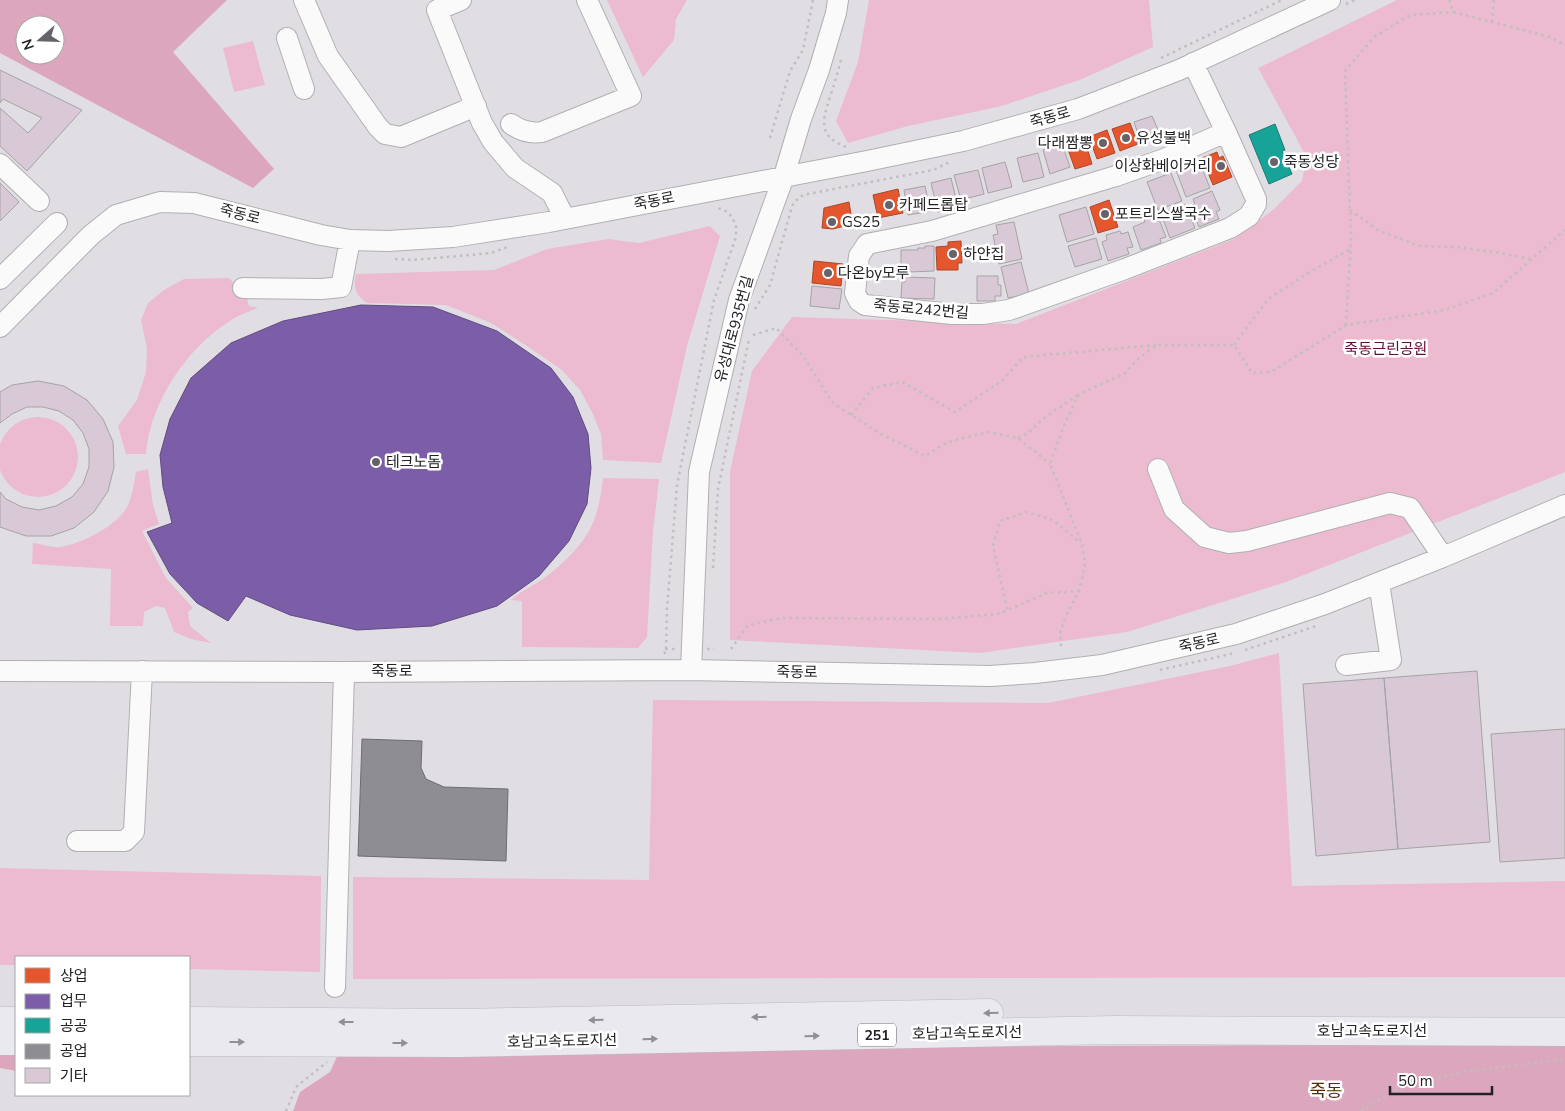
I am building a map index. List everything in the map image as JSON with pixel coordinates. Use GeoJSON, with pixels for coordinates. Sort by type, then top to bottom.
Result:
{"type":"FeatureCollection","features":[{"type":"Feature","properties":{"kind":"highway","name":"호남고속도로지선"},"geometry":{"type":"LineString","coordinates":[[190,1021],[461,1023],[1112,1011],[1565,1014]]}},
{"type":"Feature","properties":{"kind":"highway"},"geometry":{"type":"LineString","coordinates":[[0,1020],[15,1021]]}},
{"type":"Feature","properties":{"kind":"highway","name":"호남고속도로지선"},"geometry":{"type":"LineString","coordinates":[[190,1042],[461,1043],[1114,1030],[1565,1032]]}},
{"type":"Feature","properties":{"kind":"highway"},"geometry":{"type":"LineString","coordinates":[[0,1041],[15,1041]]}},
{"type":"Feature","properties":{"kind":"street"},"geometry":{"type":"LineString","coordinates":[[304,0],[328,56],[378,127],[385,134],[401,137],[476,106]]}},
{"type":"Feature","properties":{"kind":"street"},"geometry":{"type":"LineString","coordinates":[[461,0],[435,5],[482,123],[492,142],[514,168],[552,193],[565,219]]}},
{"type":"Feature","properties":{"kind":"street"},"geometry":{"type":"LineString","coordinates":[[511,124],[524,131],[542,132],[631,96],[586,0]]}},
{"type":"Feature","properties":{"kind":"street","name":"유성대로935번길"},"geometry":{"type":"LineString","coordinates":[[692,670],[699,472],[738,300],[784,176],[801,119],[819,70],[838,0]]}},
{"type":"Feature","properties":{"kind":"street","name":"죽동로"},"geometry":{"type":"LineString","coordinates":[[0,327],[91,235],[116,215],[160,202],[194,203],[321,235],[350,240],[388,241],[453,237],[565,219],[963,142],[1078,109],[1193,63],[1330,0]]}},
{"type":"Feature","properties":{"kind":"street"},"geometry":{"type":"LineString","coordinates":[[287,38],[304,89]]}},
{"type":"Feature","properties":{"kind":"street"},"geometry":{"type":"LineString","coordinates":[[298,70],[328,56]]}},
{"type":"Feature","properties":{"kind":"street","name":"죽동로242번길"},"geometry":{"type":"LineString","coordinates":[[1193,63],[1226,132],[1256,199],[1256,204],[1249,216],[1230,228],[1126,269],[1009,310],[983,314],[952,314],[865,305],[859,301],[856,293],[859,256],[867,244],[932,231],[1116,176],[1164,159],[1226,132]]}},
{"type":"Feature","properties":{"kind":"street"},"geometry":{"type":"LineString","coordinates":[[0,164],[40,201]]}},
{"type":"Feature","properties":{"kind":"street"},"geometry":{"type":"LineString","coordinates":[[0,279],[57,223]]}},
{"type":"Feature","properties":{"kind":"street"},"geometry":{"type":"LineString","coordinates":[[243,288],[322,289],[341,287],[350,240]]}},
{"type":"Feature","properties":{"kind":"street"},"geometry":{"type":"LineString","coordinates":[[1158,469],[1174,509],[1204,537],[1230,543],[1248,541],[1390,504],[1410,508],[1443,557]]}},
{"type":"Feature","properties":{"kind":"street","name":"죽동로"},"geometry":{"type":"LineString","coordinates":[[0,671],[692,670],[990,676],[1035,673],[1102,665],[1236,634],[1325,604],[1379,583],[1565,506]]}},
{"type":"Feature","properties":{"kind":"street"},"geometry":{"type":"LineString","coordinates":[[1346,664],[1391,660],[1379,583]]}},
{"type":"Feature","properties":{"kind":"street"},"geometry":{"type":"LineString","coordinates":[[77,841],[125,841],[134,832],[142,671]]}},
{"type":"Feature","properties":{"kind":"street"},"geometry":{"type":"LineString","coordinates":[[335,987],[344,672]]}},
{"type":"Feature","properties":{"kind":"path"},"geometry":{"type":"LineString","coordinates":[[770,138],[790,72],[803,50],[814,0]]}},
{"type":"Feature","properties":{"kind":"path"},"geometry":{"type":"LineString","coordinates":[[1158,59],[1282,0]]}},
{"type":"Feature","properties":{"kind":"path"},"geometry":{"type":"LineString","coordinates":[[1449,0],[1452,12]]}},
{"type":"Feature","properties":{"kind":"path"},"geometry":{"type":"LineString","coordinates":[[1492,22],[1494,0]]}},
{"type":"Feature","properties":{"kind":"path"},"geometry":{"type":"LineString","coordinates":[[1346,324],[1350,210],[1345,71],[1374,37],[1410,15],[1452,12],[1550,37],[1565,45]]}},
{"type":"Feature","properties":{"kind":"path"},"geometry":{"type":"LineString","coordinates":[[842,56],[838,75],[823,117],[824,127],[829,137],[837,144],[847,147],[856,145]]}},
{"type":"Feature","properties":{"kind":"path"},"geometry":{"type":"LineString","coordinates":[[754,310],[770,285],[792,206],[799,197],[808,194]]}},
{"type":"Feature","properties":{"kind":"path"},"geometry":{"type":"LineString","coordinates":[[666,649],[667,609],[677,485],[714,300],[736,237],[736,225],[728,212],[712,207]]}},
{"type":"Feature","properties":{"kind":"path"},"geometry":{"type":"LineString","coordinates":[[1350,210],[1378,230],[1418,246],[1456,247],[1531,259]]}},
{"type":"Feature","properties":{"kind":"path"},"geometry":{"type":"LineString","coordinates":[[1234,345],[1252,373],[1271,372],[1346,324],[1445,310],[1493,293],[1565,230]]}},
{"type":"Feature","properties":{"kind":"path"},"geometry":{"type":"LineString","coordinates":[[394,259],[413,260],[491,253],[516,244]]}},
{"type":"Feature","properties":{"kind":"path"},"geometry":{"type":"LineString","coordinates":[[1234,345],[1268,299],[1350,249]]}},
{"type":"Feature","properties":{"kind":"path"},"geometry":{"type":"LineString","coordinates":[[753,334],[776,328],[803,356],[833,403],[879,432],[925,456],[948,442],[988,432],[1018,438],[1050,464],[1082,544],[1085,565],[1079,591],[1062,626],[1060,633],[1061,646]]}},
{"type":"Feature","properties":{"kind":"path"},"geometry":{"type":"LineString","coordinates":[[713,574],[718,489],[751,329]]}},
{"type":"Feature","properties":{"kind":"path"},"geometry":{"type":"LineString","coordinates":[[851,415],[873,388],[902,382],[955,412],[1002,380],[1023,357],[1157,345],[1234,345]]}},
{"type":"Feature","properties":{"kind":"path"},"geometry":{"type":"LineString","coordinates":[[1018,438],[1028,433],[1044,418],[1079,394],[1124,374],[1139,358],[1157,345]]}},
{"type":"Feature","properties":{"kind":"path"},"geometry":{"type":"LineString","coordinates":[[1050,464],[1064,425],[1079,394]]}},
{"type":"Feature","properties":{"kind":"path"},"geometry":{"type":"LineString","coordinates":[[1007,610],[993,546],[1000,521],[1027,512],[1053,520],[1082,544]]}},
{"type":"Feature","properties":{"kind":"path"},"geometry":{"type":"LineString","coordinates":[[731,649],[748,625],[782,618],[941,619],[998,614],[1048,593],[1079,591]]}},
{"type":"Feature","properties":{"kind":"path"},"geometry":{"type":"LineString","coordinates":[[708,649],[714,649]]}},
{"type":"Feature","properties":{"kind":"path"},"geometry":{"type":"LineString","coordinates":[[286,1111],[296,1088],[328,1060]]}},
{"type":"Feature","properties":{"kind":"path"},"geometry":{"type":"LineString","coordinates":[[1362,1111],[1396,1090],[1462,1072],[1565,1061]]}},
{"type":"Feature","properties":{"kind":"green space"},"geometry":{"type":"Polygon","coordinates":[[[607,0],[687,0],[676,19],[674,40],[643,77],[607,0]]]}},
{"type":"Feature","properties":{"kind":"green space"},"geometry":{"type":"Polygon","coordinates":[[[869,0],[1149,0],[1153,47],[1082,79],[1002,106],[908,126],[848,143],[836,121],[858,62],[869,0]]]}},
{"type":"Feature","properties":{"kind":"green space","name":"죽동근린공원"},"geometry":{"type":"Polygon","coordinates":[[[1397,0],[1565,0],[1565,472],[1286,582],[1127,632],[980,653],[730,640],[730,472],[752,371],[792,317],[1016,324],[1234,239],[1273,210],[1302,181],[1306,156],[1258,68],[1397,0]]]}},
{"type":"Feature","properties":{"kind":"green space"},"geometry":{"type":"Polygon","coordinates":[[[253,41],[265,85],[234,92],[223,48],[253,41]]]}},
{"type":"Feature","properties":{"kind":"green space"},"geometry":{"type":"Polygon","coordinates":[[[710,226],[720,236],[687,346],[661,463],[603,460],[601,434],[580,390],[562,370],[491,323],[446,305],[367,303],[357,294],[355,287],[356,274],[494,270],[547,249],[608,239],[639,243],[710,226]]]}},
{"type":"Feature","properties":{"kind":"green space"},"geometry":{"type":"Polygon","coordinates":[[[229,278],[238,288],[240,299],[247,298],[249,306],[258,308],[233,319],[214,332],[199,346],[173,378],[163,396],[149,434],[146,454],[126,454],[118,426],[137,400],[146,372],[147,348],[141,320],[148,303],[164,290],[184,279],[229,278]]]}},
{"type":"Feature","properties":{"kind":"green space"},"geometry":{"type":"Polygon","coordinates":[[[30,417],[46,417],[60,423],[72,435],[78,449],[78,465],[72,479],[60,491],[46,497],[30,497],[16,491],[9,486],[-1,467],[-1,447],[4,435],[16,423],[30,417]]]}},
{"type":"Feature","properties":{"kind":"green space"},"geometry":{"type":"Polygon","coordinates":[[[148,469],[153,505],[159,524],[142,531],[166,578],[193,608],[188,612],[190,626],[211,643],[191,639],[174,632],[165,608],[156,606],[144,612],[143,626],[110,626],[111,569],[32,564],[33,543],[57,547],[68,545],[96,534],[114,522],[121,516],[128,505],[136,472],[148,469]]]}},
{"type":"Feature","properties":{"kind":"green space"},"geometry":{"type":"Polygon","coordinates":[[[603,478],[659,479],[653,532],[647,637],[638,648],[522,647],[522,601],[511,600],[553,571],[582,541],[596,516],[603,478]]]}},
{"type":"Feature","properties":{"kind":"green space"},"geometry":{"type":"Polygon","coordinates":[[[1279,653],[1292,886],[1565,881],[1565,977],[353,979],[353,877],[649,880],[653,700],[1048,703],[1230,666],[1279,653]]]}},
{"type":"Feature","properties":{"kind":"green space"},"geometry":{"type":"Polygon","coordinates":[[[0,868],[321,876],[320,972],[190,969],[190,956],[15,956],[15,965],[0,965],[0,868]]]}},
{"type":"Feature","properties":{"kind":"shaded area"},"geometry":{"type":"Polygon","coordinates":[[[0,0],[227,0],[173,52],[274,169],[253,188],[22,65],[65,65],[65,15],[15,15],[15,61],[0,53],[0,0]]]}},
{"type":"Feature","properties":{"kind":"shaded area"},"geometry":{"type":"Polygon","coordinates":[[[1565,1044],[1565,1111],[293,1111],[300,1092],[330,1072],[339,1052],[593,1048],[1565,1044]]]}},
{"type":"Feature","properties":{"kind":"shaded area"},"geometry":{"type":"Polygon","coordinates":[[[0,1050],[15,1051],[15,1071],[0,1068],[0,1050]]]}},
{"type":"Feature","properties":{"kind":"building: 상업"},"geometry":{"type":"Polygon","coordinates":[[[1130,123],[1138,144],[1120,151],[1112,129],[1130,123]]]}},
{"type":"Feature","properties":{"kind":"building: 상업"},"geometry":{"type":"Polygon","coordinates":[[[1107,130],[1115,153],[1097,159],[1089,137],[1107,130]]]}},
{"type":"Feature","properties":{"kind":"building: 상업"},"geometry":{"type":"Polygon","coordinates":[[[1084,138],[1092,164],[1075,169],[1066,144],[1084,138]]]}},
{"type":"Feature","properties":{"kind":"building: 상업"},"geometry":{"type":"Polygon","coordinates":[[[1217,152],[1219,158],[1223,156],[1232,177],[1213,185],[1202,158],[1217,152]]]}},
{"type":"Feature","properties":{"kind":"building: 상업"},"geometry":{"type":"Polygon","coordinates":[[[898,189],[903,213],[878,218],[873,195],[898,189]]]}},
{"type":"Feature","properties":{"kind":"building: 상업"},"geometry":{"type":"Polygon","coordinates":[[[1109,200],[1118,227],[1098,233],[1090,207],[1109,200]]]}},
{"type":"Feature","properties":{"kind":"building: 상업"},"geometry":{"type":"Polygon","coordinates":[[[849,202],[851,214],[846,215],[849,225],[833,229],[822,228],[824,208],[849,202]]]}},
{"type":"Feature","properties":{"kind":"building: 상업"},"geometry":{"type":"Polygon","coordinates":[[[961,241],[962,263],[958,263],[958,270],[937,270],[936,247],[948,246],[948,242],[961,241]]]}},
{"type":"Feature","properties":{"kind":"building: 상업"},"geometry":{"type":"Polygon","coordinates":[[[814,261],[843,264],[841,286],[812,283],[814,261]]]}},
{"type":"Feature","properties":{"kind":"building: 업무","name":"테크노돔"},"geometry":{"type":"Polygon","coordinates":[[[361,305],[433,307],[497,331],[551,368],[573,397],[588,434],[591,468],[587,504],[569,541],[539,576],[497,606],[432,626],[357,630],[290,615],[246,596],[228,621],[197,603],[170,574],[147,532],[172,523],[163,487],[160,455],[170,419],[191,378],[231,343],[283,321],[361,305]]]}},
{"type":"Feature","properties":{"kind":"building: 공공","name":"죽동성당"},"geometry":{"type":"Polygon","coordinates":[[[1275,124],[1285,150],[1282,151],[1292,174],[1269,184],[1249,135],[1275,124]]]}},
{"type":"Feature","properties":{"kind":"building: 공업"},"geometry":{"type":"Polygon","coordinates":[[[362,739],[422,741],[421,768],[426,779],[444,787],[508,789],[506,861],[358,856],[362,739]]]}},
{"type":"Feature","properties":{"kind":"building: 기타"},"geometry":{"type":"Polygon","coordinates":[[[0,70],[82,110],[27,171],[0,146],[0,108],[28,133],[42,118],[3,99],[0,103],[0,70]]]}},
{"type":"Feature","properties":{"kind":"building: 기타"},"geometry":{"type":"Polygon","coordinates":[[[1152,116],[1161,136],[1141,143],[1134,122],[1152,116]]]}},
{"type":"Feature","properties":{"kind":"building: 기타"},"geometry":{"type":"Polygon","coordinates":[[[1062,144],[1070,167],[1050,174],[1043,150],[1062,144]]]}},
{"type":"Feature","properties":{"kind":"building: 기타"},"geometry":{"type":"Polygon","coordinates":[[[1038,153],[1044,177],[1023,182],[1017,158],[1038,153]]]}},
{"type":"Feature","properties":{"kind":"building: 기타"},"geometry":{"type":"Polygon","coordinates":[[[1199,161],[1210,188],[1186,197],[1176,170],[1199,161]]]}},
{"type":"Feature","properties":{"kind":"building: 기타"},"geometry":{"type":"Polygon","coordinates":[[[1005,162],[1012,187],[988,193],[982,168],[1005,162]]]}},
{"type":"Feature","properties":{"kind":"building: 기타"},"geometry":{"type":"Polygon","coordinates":[[[978,170],[984,194],[961,200],[954,175],[978,170]]]}},
{"type":"Feature","properties":{"kind":"building: 기타"},"geometry":{"type":"Polygon","coordinates":[[[1171,173],[1182,201],[1158,210],[1147,182],[1171,173]]]}},
{"type":"Feature","properties":{"kind":"building: 기타"},"geometry":{"type":"Polygon","coordinates":[[[951,178],[958,207],[938,212],[931,183],[951,178]]]}},
{"type":"Feature","properties":{"kind":"building: 기타"},"geometry":{"type":"Polygon","coordinates":[[[0,183],[19,202],[0,221],[0,183]]]}},
{"type":"Feature","properties":{"kind":"building: 기타"},"geometry":{"type":"Polygon","coordinates":[[[925,186],[932,211],[908,215],[904,190],[925,186]]]}},
{"type":"Feature","properties":{"kind":"building: 기타"},"geometry":{"type":"Polygon","coordinates":[[[1212,191],[1220,210],[1216,212],[1219,219],[1199,227],[1190,206],[1195,204],[1193,199],[1212,191]]]}},
{"type":"Feature","properties":{"kind":"building: 기타"},"geometry":{"type":"Polygon","coordinates":[[[1185,204],[1195,228],[1170,238],[1161,214],[1185,204]]]}},
{"type":"Feature","properties":{"kind":"building: 기타"},"geometry":{"type":"Polygon","coordinates":[[[1086,207],[1094,234],[1067,242],[1059,215],[1086,207]]]}},
{"type":"Feature","properties":{"kind":"building: 기타"},"geometry":{"type":"Polygon","coordinates":[[[1157,214],[1166,237],[1160,239],[1161,243],[1141,250],[1133,227],[1145,222],[1144,219],[1157,214]]]}},
{"type":"Feature","properties":{"kind":"building: 기타"},"geometry":{"type":"Polygon","coordinates":[[[1014,222],[1022,259],[999,264],[993,235],[998,234],[996,225],[1014,222]]]}},
{"type":"Feature","properties":{"kind":"building: 기타"},"geometry":{"type":"Polygon","coordinates":[[[1120,231],[1121,234],[1128,232],[1133,247],[1127,248],[1129,254],[1108,261],[1102,242],[1107,240],[1106,235],[1120,231]]]}},
{"type":"Feature","properties":{"kind":"building: 기타"},"geometry":{"type":"Polygon","coordinates":[[[1096,238],[1102,259],[1075,267],[1068,246],[1096,238]]]}},
{"type":"Feature","properties":{"kind":"building: 기타"},"geometry":{"type":"Polygon","coordinates":[[[925,246],[934,246],[934,271],[909,272],[909,264],[901,264],[901,250],[918,250],[918,248],[925,248],[925,246]]]}},
{"type":"Feature","properties":{"kind":"building: 기타"},"geometry":{"type":"Polygon","coordinates":[[[1021,262],[1029,294],[1008,298],[1001,267],[1021,262]]]}},
{"type":"Feature","properties":{"kind":"building: 기타"},"geometry":{"type":"Polygon","coordinates":[[[977,276],[998,276],[998,285],[1001,285],[1001,296],[995,296],[995,301],[977,301],[977,276]]]}},
{"type":"Feature","properties":{"kind":"building: 기타"},"geometry":{"type":"Polygon","coordinates":[[[905,277],[935,278],[934,299],[901,298],[902,282],[905,282],[905,277]]]}},
{"type":"Feature","properties":{"kind":"building: 기타"},"geometry":{"type":"Polygon","coordinates":[[[812,286],[842,289],[839,309],[810,306],[812,286]]]}},
{"type":"Feature","properties":{"kind":"building: 기타"},"geometry":{"type":"Polygon","coordinates":[[[38,381],[64,386],[87,400],[103,419],[113,442],[114,467],[108,491],[94,512],[74,528],[51,536],[26,536],[0,527],[0,492],[6,499],[22,507],[39,510],[56,506],[72,497],[83,484],[89,467],[89,449],[83,433],[73,420],[59,411],[43,407],[27,407],[12,414],[0,423],[0,392],[12,385],[38,381]]]}},
{"type":"Feature","properties":{"kind":"building: 기타"},"geometry":{"type":"Polygon","coordinates":[[[1477,671],[1490,842],[1398,849],[1384,678],[1477,671]]]}},
{"type":"Feature","properties":{"kind":"building: 기타"},"geometry":{"type":"Polygon","coordinates":[[[1384,678],[1398,849],[1316,856],[1303,684],[1384,678]]]}},
{"type":"Feature","properties":{"kind":"building: 기타"},"geometry":{"type":"Polygon","coordinates":[[[1565,729],[1565,858],[1500,862],[1491,734],[1565,729]]]}},
{"type":"Feature","properties":{"kind":"place","name":"유성불백"},"geometry":{"type":"Point","coordinates":[1126,138]}},
{"type":"Feature","properties":{"kind":"place","name":"다래짬뽕"},"geometry":{"type":"Point","coordinates":[1103,143]}},
{"type":"Feature","properties":{"kind":"place","name":"죽동성당"},"geometry":{"type":"Point","coordinates":[1274,162]}},
{"type":"Feature","properties":{"kind":"place","name":"이상화베이커리"},"geometry":{"type":"Point","coordinates":[1221,166]}},
{"type":"Feature","properties":{"kind":"place","name":"카페드롭탑"},"geometry":{"type":"Point","coordinates":[889,205]}},
{"type":"Feature","properties":{"kind":"place","name":"포트리스쌀국수"},"geometry":{"type":"Point","coordinates":[1105,214]}},
{"type":"Feature","properties":{"kind":"place","name":"GS25"},"geometry":{"type":"Point","coordinates":[832,222]}},
{"type":"Feature","properties":{"kind":"place","name":"하얀집"},"geometry":{"type":"Point","coordinates":[953,254]}},
{"type":"Feature","properties":{"kind":"place","name":"다온by모루"},"geometry":{"type":"Point","coordinates":[828,273]}},
{"type":"Feature","properties":{"kind":"place","name":"테크노돔"},"geometry":{"type":"Point","coordinates":[376,462]}},
{"type":"Feature","properties":{"kind":"district","name":"죽동"},"geometry":{"type":"Point","coordinates":[1326,1091]}}]}
